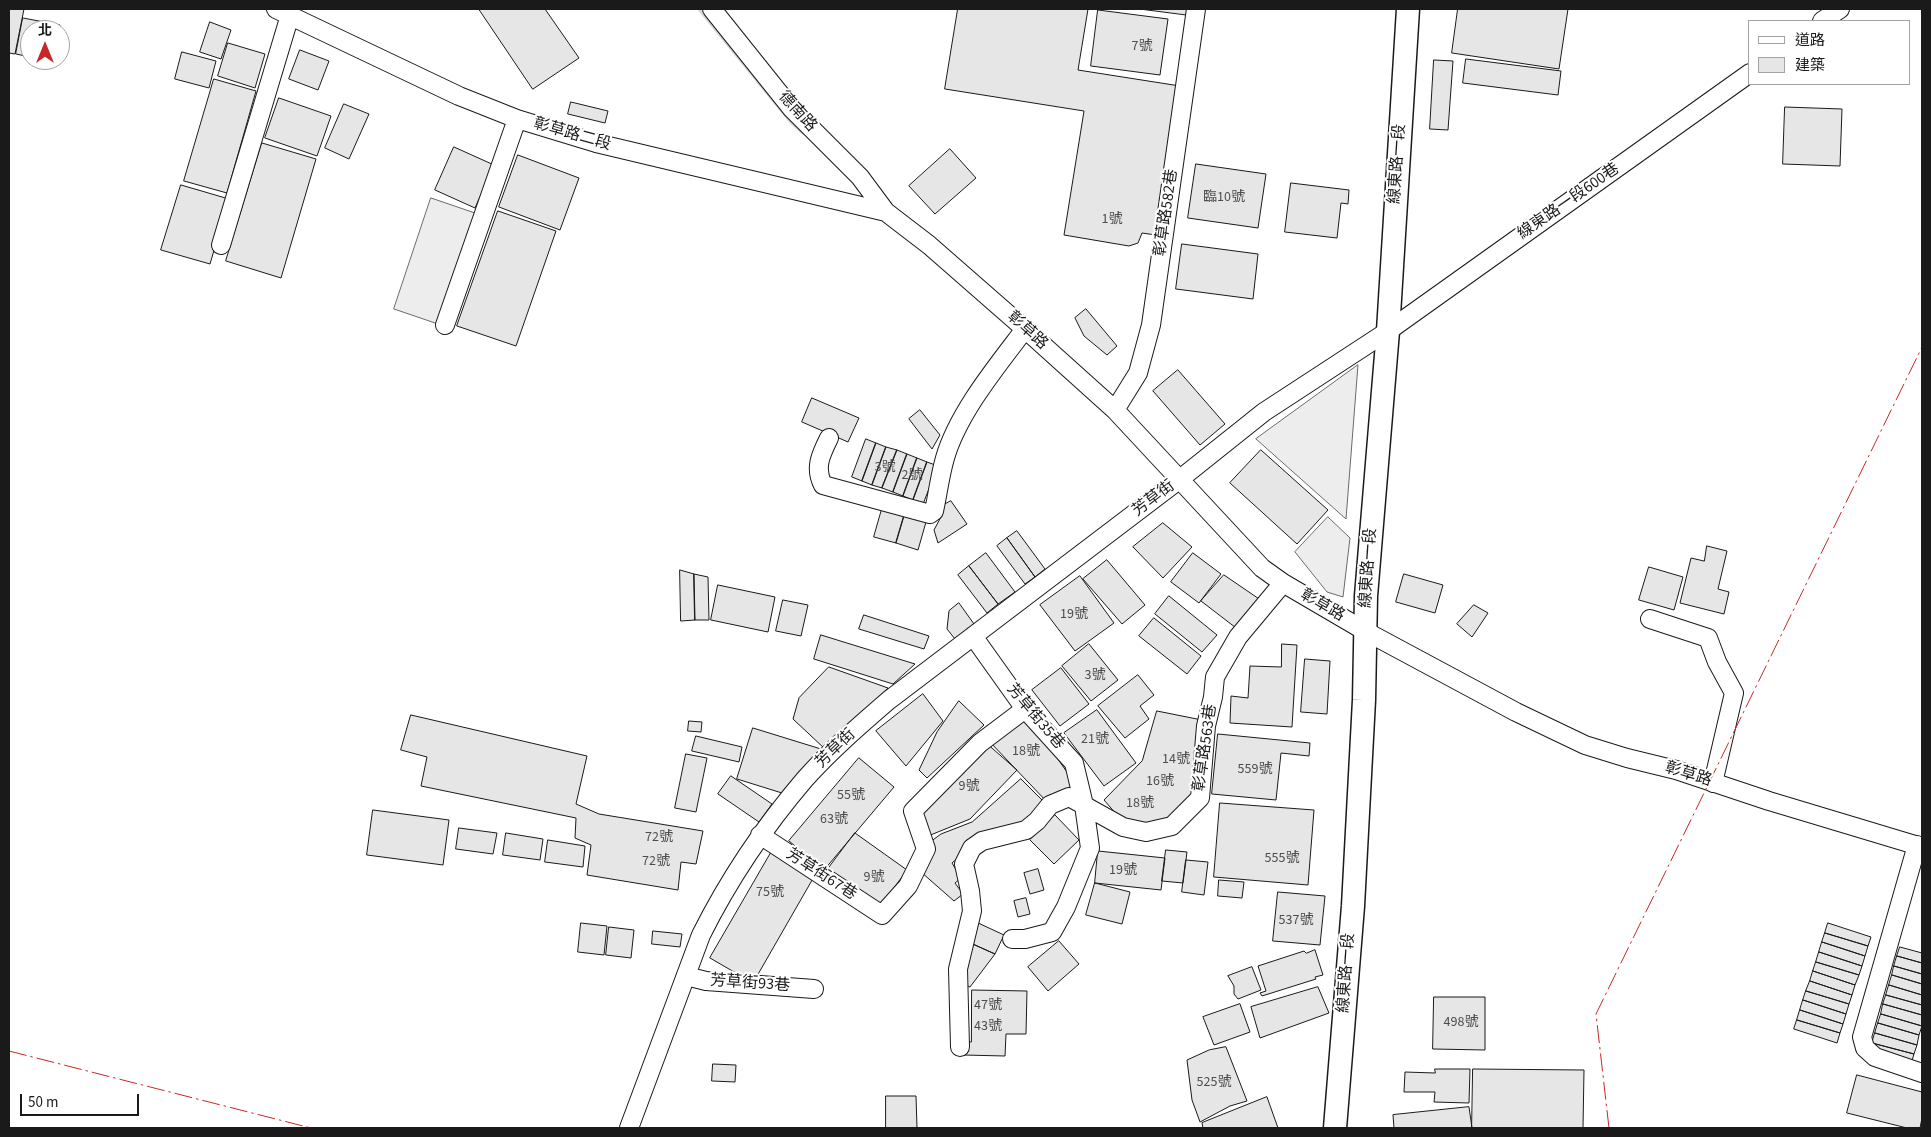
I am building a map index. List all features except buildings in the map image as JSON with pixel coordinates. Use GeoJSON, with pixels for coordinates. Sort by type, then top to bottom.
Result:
{"type":"FeatureCollection","features":[{"type":"Feature","properties":{"kind":"main road","name":"線東路一段"},"geometry":{"type":"LineString","coordinates":[[1335,1128],[1353,906],[1364,700],[1366,596],[1388,331],[1408,9]]}},
{"type":"Feature","properties":{"kind":"street","name":"德南路"},"geometry":{"type":"LineString","coordinates":[[712,9],[792,110],[860,177],[886,212]]}},
{"type":"Feature","properties":{"kind":"street","name":"彰草路582巷"},"geometry":{"type":"LineString","coordinates":[[1115,410],[1138,373],[1151,326],[1196,9]]}},
{"type":"Feature","properties":{"kind":"street"},"geometry":{"type":"LineString","coordinates":[[1824,20],[1840,9]]}},
{"type":"Feature","properties":{"kind":"street","name":"彰草路二段"},"geometry":{"type":"LineString","coordinates":[[283,12],[458,96],[517,119],[596,143],[886,212]]}},
{"type":"Feature","properties":{"kind":"street"},"geometry":{"type":"LineString","coordinates":[[222,245],[283,12]]}},
{"type":"Feature","properties":{"kind":"street","name":"線東路一段600巷"},"geometry":{"type":"LineString","coordinates":[[1180,479],[1264,412],[1388,331],[1748,74]]}},
{"type":"Feature","properties":{"kind":"street"},"geometry":{"type":"LineString","coordinates":[[445,325],[517,119]]}},
{"type":"Feature","properties":{"kind":"street","name":"彰草路"},"geometry":{"type":"LineString","coordinates":[[886,212],[929,245],[1115,410],[1262,568],[1283,583],[1365,631],[1516,712],[1585,744],[1920,846]]}},
{"type":"Feature","properties":{"kind":"street"},"geometry":{"type":"LineString","coordinates":[[829,438],[820,455],[818,468],[823,485],[930,514],[934,511],[945,457],[958,427],[984,384],[1025,329]]}},
{"type":"Feature","properties":{"kind":"street","name":"芳草街"},"geometry":{"type":"LineString","coordinates":[[629,1128],[701,935],[760,835],[806,778],[853,731],[889,700],[1180,479]]}},
{"type":"Feature","properties":{"kind":"street","name":"彰草路563巷"},"geometry":{"type":"LineString","coordinates":[[960,1047],[958,969],[972,911],[964,864],[972,848],[982,841],[1026,830],[1037,821],[1050,805],[1069,797],[1124,827],[1146,832],[1172,826],[1200,798],[1206,726],[1213,697],[1215,677],[1238,637],[1283,583]]}},
{"type":"Feature","properties":{"kind":"street"},"geometry":{"type":"LineString","coordinates":[[1650,619],[1708,638],[1717,662],[1734,693],[1713,782]]}},
{"type":"Feature","properties":{"kind":"street","name":"芳草街35巷"},"geometry":{"type":"LineString","coordinates":[[973,636],[1025,709],[1074,763],[1084,805],[1090,848],[1066,907],[1052,932],[1025,940],[1012,939]]}},
{"type":"Feature","properties":{"kind":"street","name":"芳草街67巷"},"geometry":{"type":"LineString","coordinates":[[760,835],[882,914],[908,886],[926,849],[913,811],[980,743],[1025,709]]}},
{"type":"Feature","properties":{"kind":"street"},"geometry":{"type":"LineString","coordinates":[[1920,846],[1862,1037],[1865,1048],[1875,1057],[1922,1074]]}},
{"type":"Feature","properties":{"kind":"street","name":"芳草街93巷"},"geometry":{"type":"LineString","coordinates":[[686,976],[706,981],[814,988]]}},
{"type":"Feature","properties":{"kind":"shaded area"},"geometry":{"type":"Polygon","coordinates":[[[431,198],[475,213],[438,324],[394,309],[431,198]]]}},
{"type":"Feature","properties":{"kind":"shaded area"},"geometry":{"type":"Polygon","coordinates":[[[1358,365],[1346,519],[1256,439],[1358,365]]]}},
{"type":"Feature","properties":{"kind":"shaded area"},"geometry":{"type":"Polygon","coordinates":[[[1328,517],[1350,538],[1343,597],[1327,592],[1295,552],[1328,517]]]}},
{"type":"Feature","properties":{"kind":"waterway"},"geometry":{"type":"LineString","coordinates":[[700,9],[791,121],[803,132]]}},
{"type":"Feature","properties":{"kind":"power"},"geometry":{"type":"LineString","coordinates":[[1609,1128],[1596,1014],[1922,347]]}},
{"type":"Feature","properties":{"kind":"power"},"geometry":{"type":"LineString","coordinates":[[9,1051],[311,1128]]}}]}
